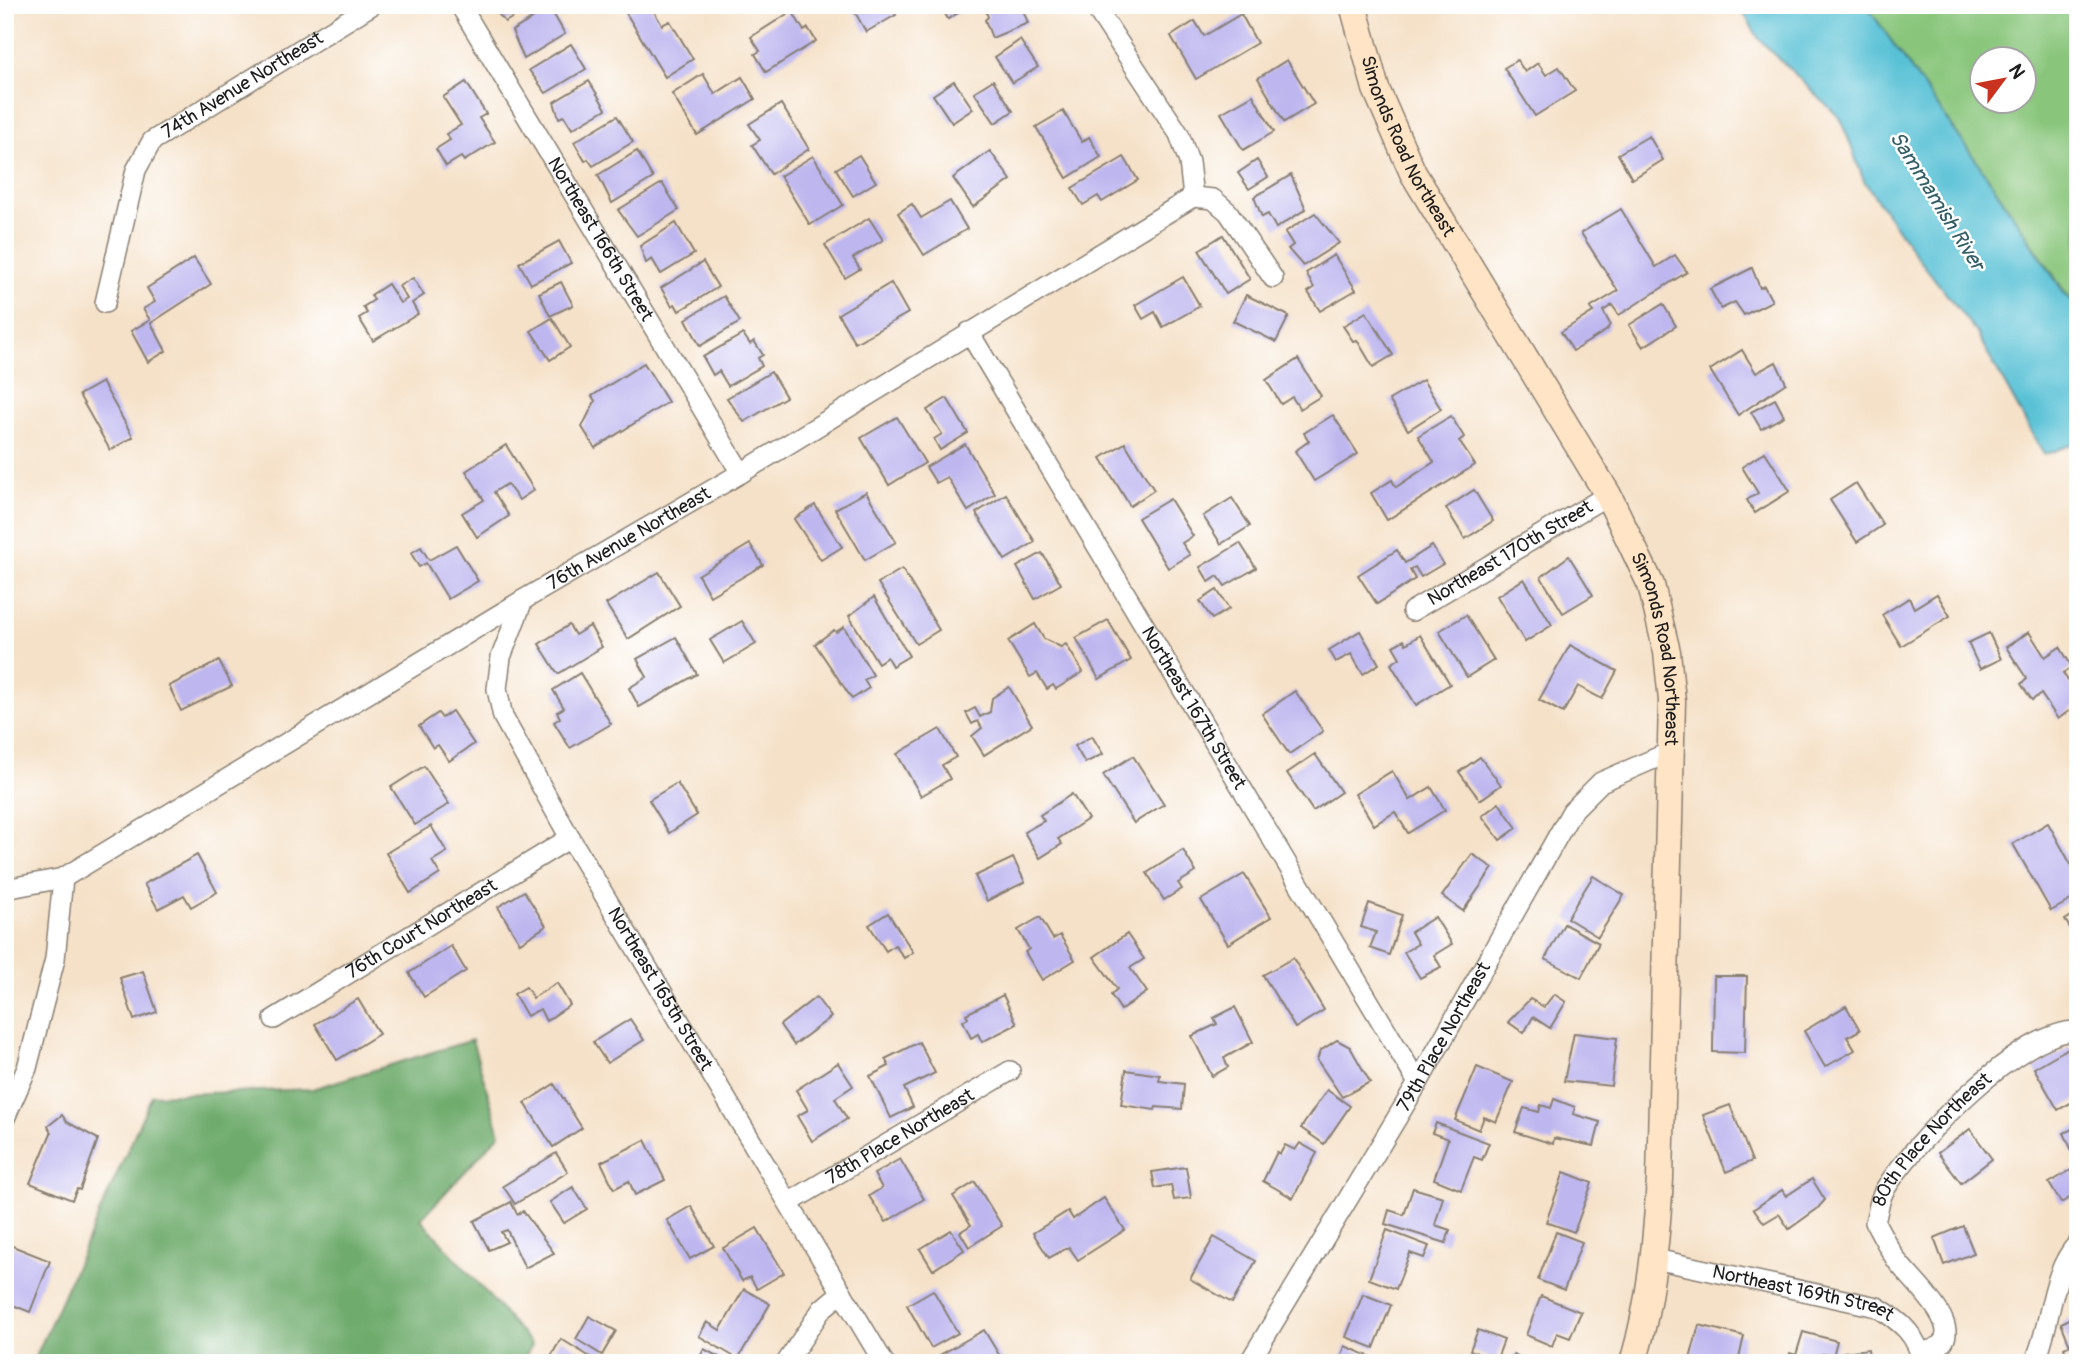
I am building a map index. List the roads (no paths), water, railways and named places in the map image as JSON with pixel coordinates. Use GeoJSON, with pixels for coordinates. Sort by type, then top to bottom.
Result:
{"type":"FeatureCollection","features":[{"type":"Feature","properties":{"kind":"main road","name":"Simonds Road Northeast"},"geometry":{"type":"LineString","coordinates":[[1353,5],[1377,89],[1413,173],[1608,495],[1636,549],[1660,617],[1672,701],[1660,1179],[1655,1259],[1644,1326],[1633,1363]]}},
{"type":"Feature","properties":{"kind":"street","name":"74th Avenue Northeast"},"geometry":{"type":"LineString","coordinates":[[105,303],[136,170],[152,141],[372,5]]}},
{"type":"Feature","properties":{"kind":"street","name":"Northeast 166th Street"},"geometry":{"type":"LineString","coordinates":[[460,5],[741,473]]}},
{"type":"Feature","properties":{"kind":"street"},"geometry":{"type":"LineString","coordinates":[[1094,5],[1180,134],[1189,162],[1193,197],[1213,199],[1228,212],[1273,278]]}},
{"type":"Feature","properties":{"kind":"street","name":"76th Avenue Northeast"},"geometry":{"type":"LineString","coordinates":[[63,878],[523,600],[741,473],[1193,197]]}},
{"type":"Feature","properties":{"kind":"street","name":"Northeast 167th Street"},"geometry":{"type":"LineString","coordinates":[[970,332],[1418,1083]]}},
{"type":"Feature","properties":{"kind":"street","name":"Northeast 170th Street"},"geometry":{"type":"LineString","coordinates":[[1412,611],[1608,495]]}},
{"type":"Feature","properties":{"kind":"street","name":"Northeast 165th Street"},"geometry":{"type":"LineString","coordinates":[[523,600],[501,657],[496,689],[503,717],[570,838],[884,1363]]}},
{"type":"Feature","properties":{"kind":"street","name":"79th Place Northeast"},"geometry":{"type":"LineString","coordinates":[[1249,1363],[1418,1083],[1572,811],[1601,782],[1672,751]]}},
{"type":"Feature","properties":{"kind":"street","name":"76th Court Northeast"},"geometry":{"type":"LineString","coordinates":[[274,1019],[570,838]]}},
{"type":"Feature","properties":{"kind":"street"},"geometry":{"type":"LineString","coordinates":[[5,889],[63,878],[55,959],[27,1068],[5,1118]]}},
{"type":"Feature","properties":{"kind":"street","name":"80th Place Northeast"},"geometry":{"type":"LineString","coordinates":[[1922,1357],[1942,1343],[1946,1331],[1944,1319],[1897,1261],[1875,1222],[1882,1194],[1907,1157],[1957,1104],[2027,1048],[2056,1033],[2077,1031]]}},
{"type":"Feature","properties":{"kind":"street","name":"78th Place Northeast"},"geometry":{"type":"LineString","coordinates":[[790,1202],[1010,1071]]}},
{"type":"Feature","properties":{"kind":"street"},"geometry":{"type":"LineString","coordinates":[[2034,1363],[2044,1341],[2055,1288],[2078,1243]]}},
{"type":"Feature","properties":{"kind":"street","name":"Northeast 169th Street"},"geometry":{"type":"LineString","coordinates":[[1655,1259],[1877,1307],[1901,1322],[1920,1345],[1922,1357]]}},
{"type":"Feature","properties":{"kind":"street"},"geometry":{"type":"LineString","coordinates":[[786,1363],[822,1309],[842,1292]]}},
{"type":"Feature","properties":{"kind":"water","name":"Sammamish River"},"geometry":{"type":"Polygon","coordinates":[[[1739,5],[1866,5],[1991,182],[2065,294],[2078,307],[2078,453],[2070,445],[2044,455],[1976,332],[1918,258],[1864,181],[1841,119],[1759,39],[1739,5]]]}}]}
